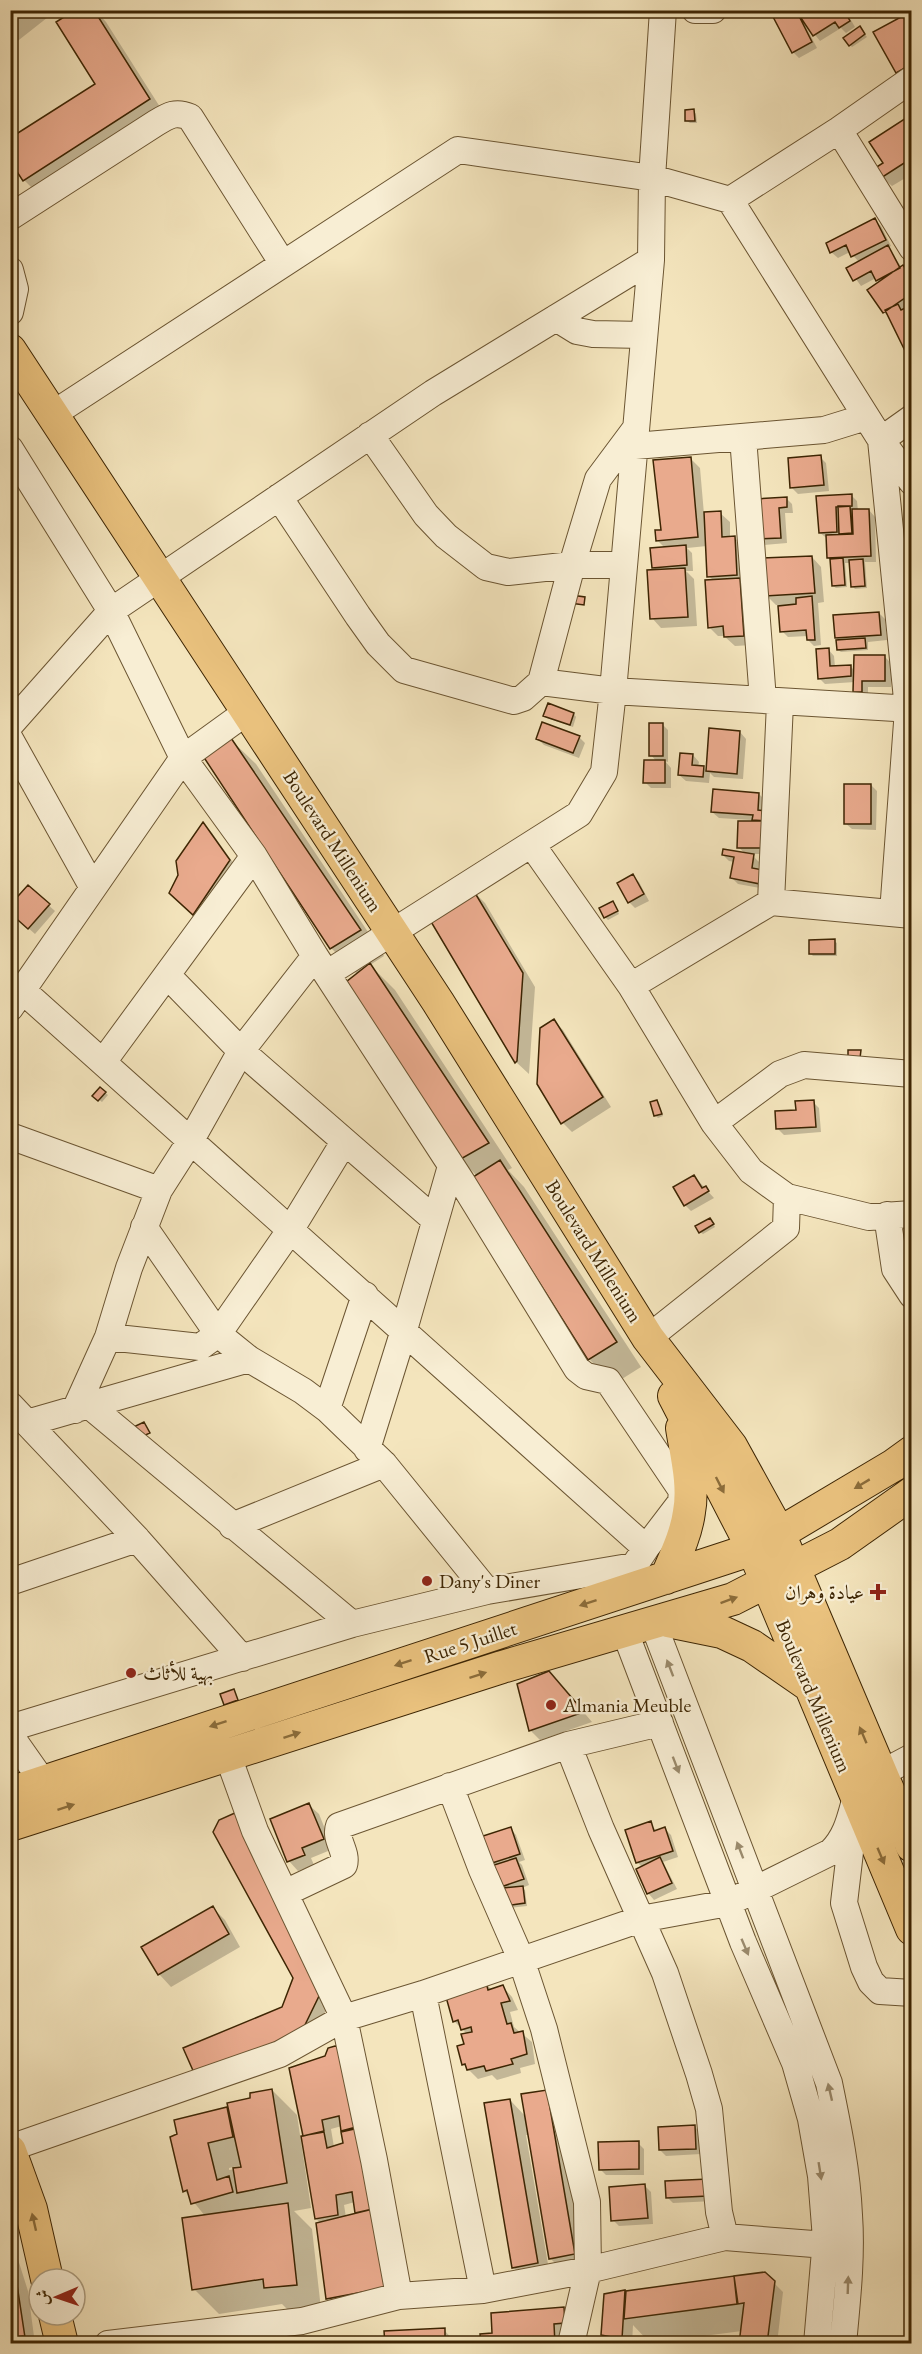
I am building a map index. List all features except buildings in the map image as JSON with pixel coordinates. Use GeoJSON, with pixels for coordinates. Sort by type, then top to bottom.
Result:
{"type":"FeatureCollection","features":[{"type":"Feature","properties":{"kind":"main road","name":"Boulevard Millenium"},"geometry":{"type":"LineString","coordinates":[[10,350],[392,930],[648,1338],[730,1446],[780,1575],[880,1774],[912,1846]]}},
{"type":"Feature","properties":{"kind":"main road","name":"Boulevard Millenium"},"geometry":{"type":"LineString","coordinates":[[648,1338],[678,1406],[766,1541]]}},
{"type":"Feature","properties":{"kind":"main road"},"geometry":{"type":"LineString","coordinates":[[648,1569],[683,1535],[690,1510],[688,1473],[678,1406]]}},
{"type":"Feature","properties":{"kind":"main road","name":"Rue 5 Juillet"},"geometry":{"type":"LineString","coordinates":[[10,1792],[648,1569],[766,1541],[912,1452]]}},
{"type":"Feature","properties":{"kind":"main road","name":"Rue 5 Juillet"},"geometry":{"type":"LineString","coordinates":[[10,1825],[502,1667],[733,1599],[840,1544],[912,1493]]}},
{"type":"Feature","properties":{"kind":"main road","name":"Boulevard Millenium"},"geometry":{"type":"LineString","coordinates":[[780,1575],[810,1686],[912,1929]]}},
{"type":"Feature","properties":{"kind":"main road"},"geometry":{"type":"LineString","coordinates":[[647,1625],[722,1632],[752,1646],[810,1686]]}},
{"type":"Feature","properties":{"kind":"main road"},"geometry":{"type":"LineString","coordinates":[[10,2150],[31,2209],[44,2267]]}},
{"type":"Feature","properties":{"kind":"main road"},"geometry":{"type":"LineString","coordinates":[[58,2327],[62,2343]]}},
{"type":"Feature","properties":{"kind":"street"},"geometry":{"type":"LineString","coordinates":[[82,1408],[144,1227],[159,1190],[191,1140],[241,1052],[321,964],[392,930],[579,814],[604,772],[651,260],[652,178],[663,10]]}},
{"type":"Feature","properties":{"kind":"street"},"geometry":{"type":"LineString","coordinates":[[695,10],[713,10]]}},
{"type":"Feature","properties":{"kind":"street"},"geometry":{"type":"LineString","coordinates":[[730,200],[839,130],[912,78]]}},
{"type":"Feature","properties":{"kind":"street"},"geometry":{"type":"LineString","coordinates":[[10,217],[156,123],[170,115],[180,113],[190,117],[282,264]]}},
{"type":"Feature","properties":{"kind":"street"},"geometry":{"type":"LineString","coordinates":[[839,130],[912,248]]}},
{"type":"Feature","properties":{"kind":"street"},"geometry":{"type":"LineString","coordinates":[[53,414],[458,150],[652,178],[730,200],[881,440],[912,482]]}},
{"type":"Feature","properties":{"kind":"street"},"geometry":{"type":"LineString","coordinates":[[10,725],[111,611],[433,393],[651,260]]}},
{"type":"Feature","properties":{"kind":"street"},"geometry":{"type":"LineString","coordinates":[[10,270],[15,289],[10,312]]}},
{"type":"Feature","properties":{"kind":"street"},"geometry":{"type":"LineString","coordinates":[[556,318],[577,331],[593,334],[644,335]]}},
{"type":"Feature","properties":{"kind":"street"},"geometry":{"type":"LineString","coordinates":[[279,497],[378,644],[404,670],[514,701],[523,698],[541,682],[598,479],[635,437],[743,437],[824,430],[867,417]]}},
{"type":"Feature","properties":{"kind":"street"},"geometry":{"type":"LineString","coordinates":[[881,440],[912,418]]}},
{"type":"Feature","properties":{"kind":"street"},"geometry":{"type":"LineString","coordinates":[[370,435],[426,515],[446,536],[486,567],[508,572],[572,565],[624,566]]}},
{"type":"Feature","properties":{"kind":"street"},"geometry":{"type":"LineString","coordinates":[[743,437],[772,701],[771,902]]}},
{"type":"Feature","properties":{"kind":"street"},"geometry":{"type":"LineString","coordinates":[[631,986],[771,902],[902,914],[910,709],[881,440]]}},
{"type":"Feature","properties":{"kind":"street"},"geometry":{"type":"LineString","coordinates":[[10,449],[111,611],[183,758],[254,856],[577,1369],[586,1376],[608,1381],[682,1491],[681,1502],[648,1569]]}},
{"type":"Feature","properties":{"kind":"street"},"geometry":{"type":"LineString","coordinates":[[541,682],[613,691],[910,709]]}},
{"type":"Feature","properties":{"kind":"street"},"geometry":{"type":"LineString","coordinates":[[248,711],[183,758],[17,1000],[103,1062],[404,1330],[648,1569]]}},
{"type":"Feature","properties":{"kind":"street"},"geometry":{"type":"LineString","coordinates":[[10,739],[93,888]]}},
{"type":"Feature","properties":{"kind":"street"},"geometry":{"type":"LineString","coordinates":[[532,845],[631,986],[714,1123],[751,1170],[787,1197],[870,1217],[900,1214],[895,1269],[912,1295]]}},
{"type":"Feature","properties":{"kind":"street"},"geometry":{"type":"LineString","coordinates":[[103,1062],[254,856]]}},
{"type":"Feature","properties":{"kind":"street"},"geometry":{"type":"LineString","coordinates":[[167,975],[241,1052],[435,1220]]}},
{"type":"Feature","properties":{"kind":"street"},"geometry":{"type":"LineString","coordinates":[[714,1123],[780,1074],[804,1065],[912,1074]]}},
{"type":"Feature","properties":{"kind":"street"},"geometry":{"type":"LineString","coordinates":[[10,1136],[159,1190]]}},
{"type":"Feature","properties":{"kind":"street"},"geometry":{"type":"LineString","coordinates":[[108,1337],[200,1347],[218,1334],[291,1229],[344,1142]]}},
{"type":"Feature","properties":{"kind":"street"},"geometry":{"type":"LineString","coordinates":[[376,1457],[404,1330],[451,1166]]}},
{"type":"Feature","properties":{"kind":"street"},"geometry":{"type":"LineString","coordinates":[[648,1338],[786,1228],[787,1197]]}},
{"type":"Feature","properties":{"kind":"street"},"geometry":{"type":"LineString","coordinates":[[144,1227],[218,1334],[249,1359],[327,1408],[376,1457],[487,1591]]}},
{"type":"Feature","properties":{"kind":"street"},"geometry":{"type":"LineString","coordinates":[[327,1408],[365,1295]]}},
{"type":"Feature","properties":{"kind":"street"},"geometry":{"type":"LineString","coordinates":[[19,1414],[82,1408],[249,1359]]}},
{"type":"Feature","properties":{"kind":"street"},"geometry":{"type":"LineString","coordinates":[[82,1408],[352,1624]]}},
{"type":"Feature","properties":{"kind":"street"},"geometry":{"type":"LineString","coordinates":[[19,1414],[137,1539],[242,1658]]}},
{"type":"Feature","properties":{"kind":"street"},"geometry":{"type":"LineString","coordinates":[[232,1526],[376,1457]]}},
{"type":"Feature","properties":{"kind":"street"},"geometry":{"type":"LineString","coordinates":[[10,1582],[137,1539]]}},
{"type":"Feature","properties":{"kind":"street"},"geometry":{"type":"LineString","coordinates":[[10,1728],[352,1624],[487,1591],[648,1569]]}},
{"type":"Feature","properties":{"kind":"street"},"geometry":{"type":"LineString","coordinates":[[647,1625],[660,1723],[728,1903],[795,2063],[811,2119],[847,2301],[843,2343]]}},
{"type":"Feature","properties":{"kind":"street"},"geometry":{"type":"LineString","coordinates":[[647,1625],[755,1888],[829,2083],[842,2146],[850,2216],[837,2243],[817,2343]]}},
{"type":"Feature","properties":{"kind":"street"},"geometry":{"type":"LineString","coordinates":[[285,1893],[344,1865],[346,1857],[337,1834],[339,1826],[568,1745],[660,1723]]}},
{"type":"Feature","properties":{"kind":"street"},"geometry":{"type":"LineString","coordinates":[[10,1735],[43,1782]]}},
{"type":"Feature","properties":{"kind":"street"},"geometry":{"type":"LineString","coordinates":[[568,1745],[601,1829],[664,1973],[709,2109],[719,2212],[725,2237]]}},
{"type":"Feature","properties":{"kind":"street"},"geometry":{"type":"LineString","coordinates":[[228,1756],[255,1831],[344,2018],[374,2160],[399,2296]]}},
{"type":"Feature","properties":{"kind":"street"},"geometry":{"type":"LineString","coordinates":[[880,1774],[912,1757]]}},
{"type":"Feature","properties":{"kind":"street"},"geometry":{"type":"LineString","coordinates":[[450,1786],[482,1870],[521,1959],[544,2029],[586,2202],[588,2270],[571,2343]]}},
{"type":"Feature","properties":{"kind":"street"},"geometry":{"type":"LineString","coordinates":[[10,2150],[280,2054],[344,2018],[423,1994],[641,1919],[728,1903],[831,1852],[842,1842],[856,1797]]}},
{"type":"Feature","properties":{"kind":"street"},"geometry":{"type":"LineString","coordinates":[[847,1830],[850,1852],[844,1903],[864,1966],[871,1982],[880,1991],[912,1994]]}},
{"type":"Feature","properties":{"kind":"street"},"geometry":{"type":"LineString","coordinates":[[423,1994],[483,2290]]}},
{"type":"Feature","properties":{"kind":"street"},"geometry":{"type":"LineString","coordinates":[[108,2343],[302,2321],[399,2296],[483,2290],[588,2270],[725,2237],[837,2243]]}},
{"type":"Feature","properties":{"kind":"place","name":"Dany's Diner"},"geometry":{"type":"Point","coordinates":[427,1581]}},
{"type":"Feature","properties":{"kind":"place","name":"عيادة وهران"},"geometry":{"type":"Point","coordinates":[878,1592]}},
{"type":"Feature","properties":{"kind":"place","name":"بهية للأثاث"},"geometry":{"type":"Point","coordinates":[131,1673]}},
{"type":"Feature","properties":{"kind":"place","name":"Almania Meuble"},"geometry":{"type":"Point","coordinates":[551,1705]}}]}
